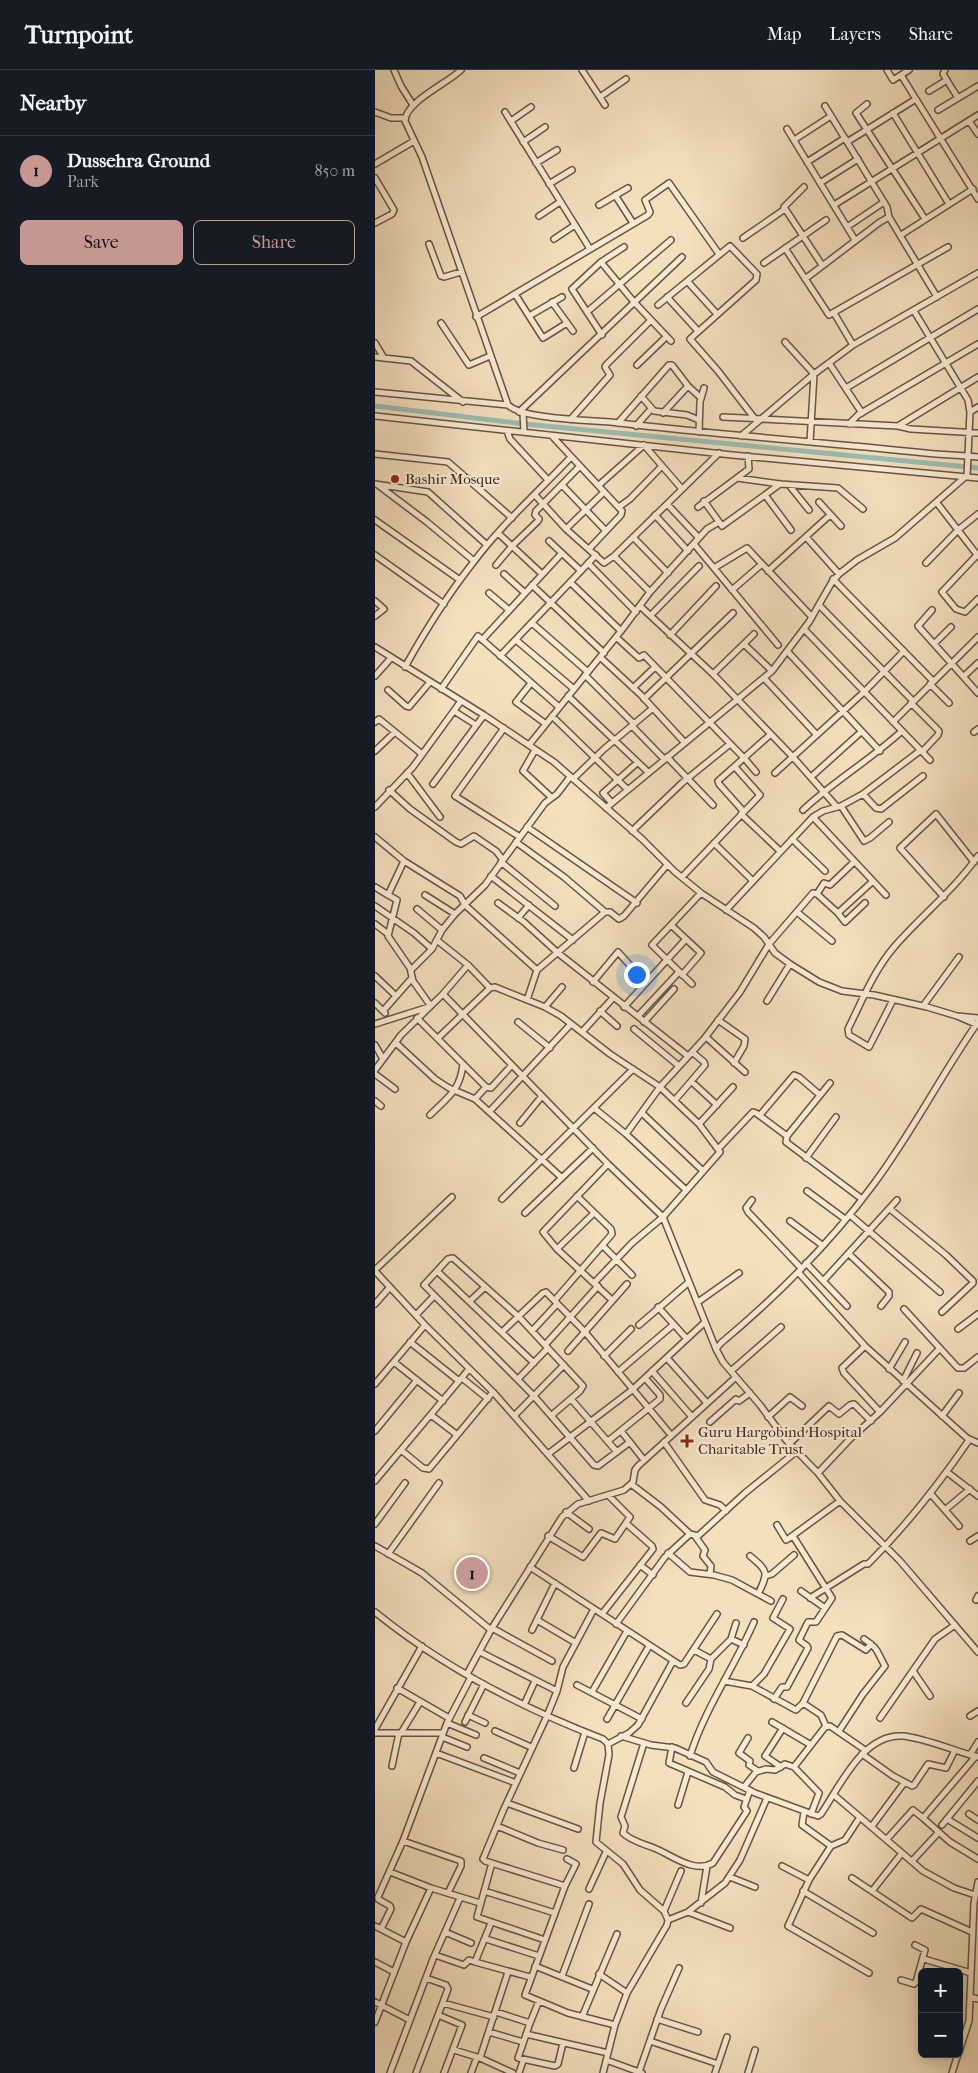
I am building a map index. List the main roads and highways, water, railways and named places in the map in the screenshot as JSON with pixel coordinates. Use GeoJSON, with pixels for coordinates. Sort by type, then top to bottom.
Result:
{"type":"FeatureCollection","features":[{"type":"Feature","properties":{"kind":"waterway"},"geometry":{"type":"LineString","coordinates":[[375,406],[525,424],[978,468]]}},
{"type":"Feature","properties":{"kind":"place","name":"Bashir Mosque"},"geometry":{"type":"Point","coordinates":[395,479]}},
{"type":"Feature","properties":{"kind":"place","name":"Guru Hargobind Hospital Charitable Trust"},"geometry":{"type":"Point","coordinates":[687,1441]}},
{"type":"Feature","properties":{"kind":"place","name":"Dussehra Ground"},"geometry":{"type":"Point","coordinates":[472,1573]}}]}
